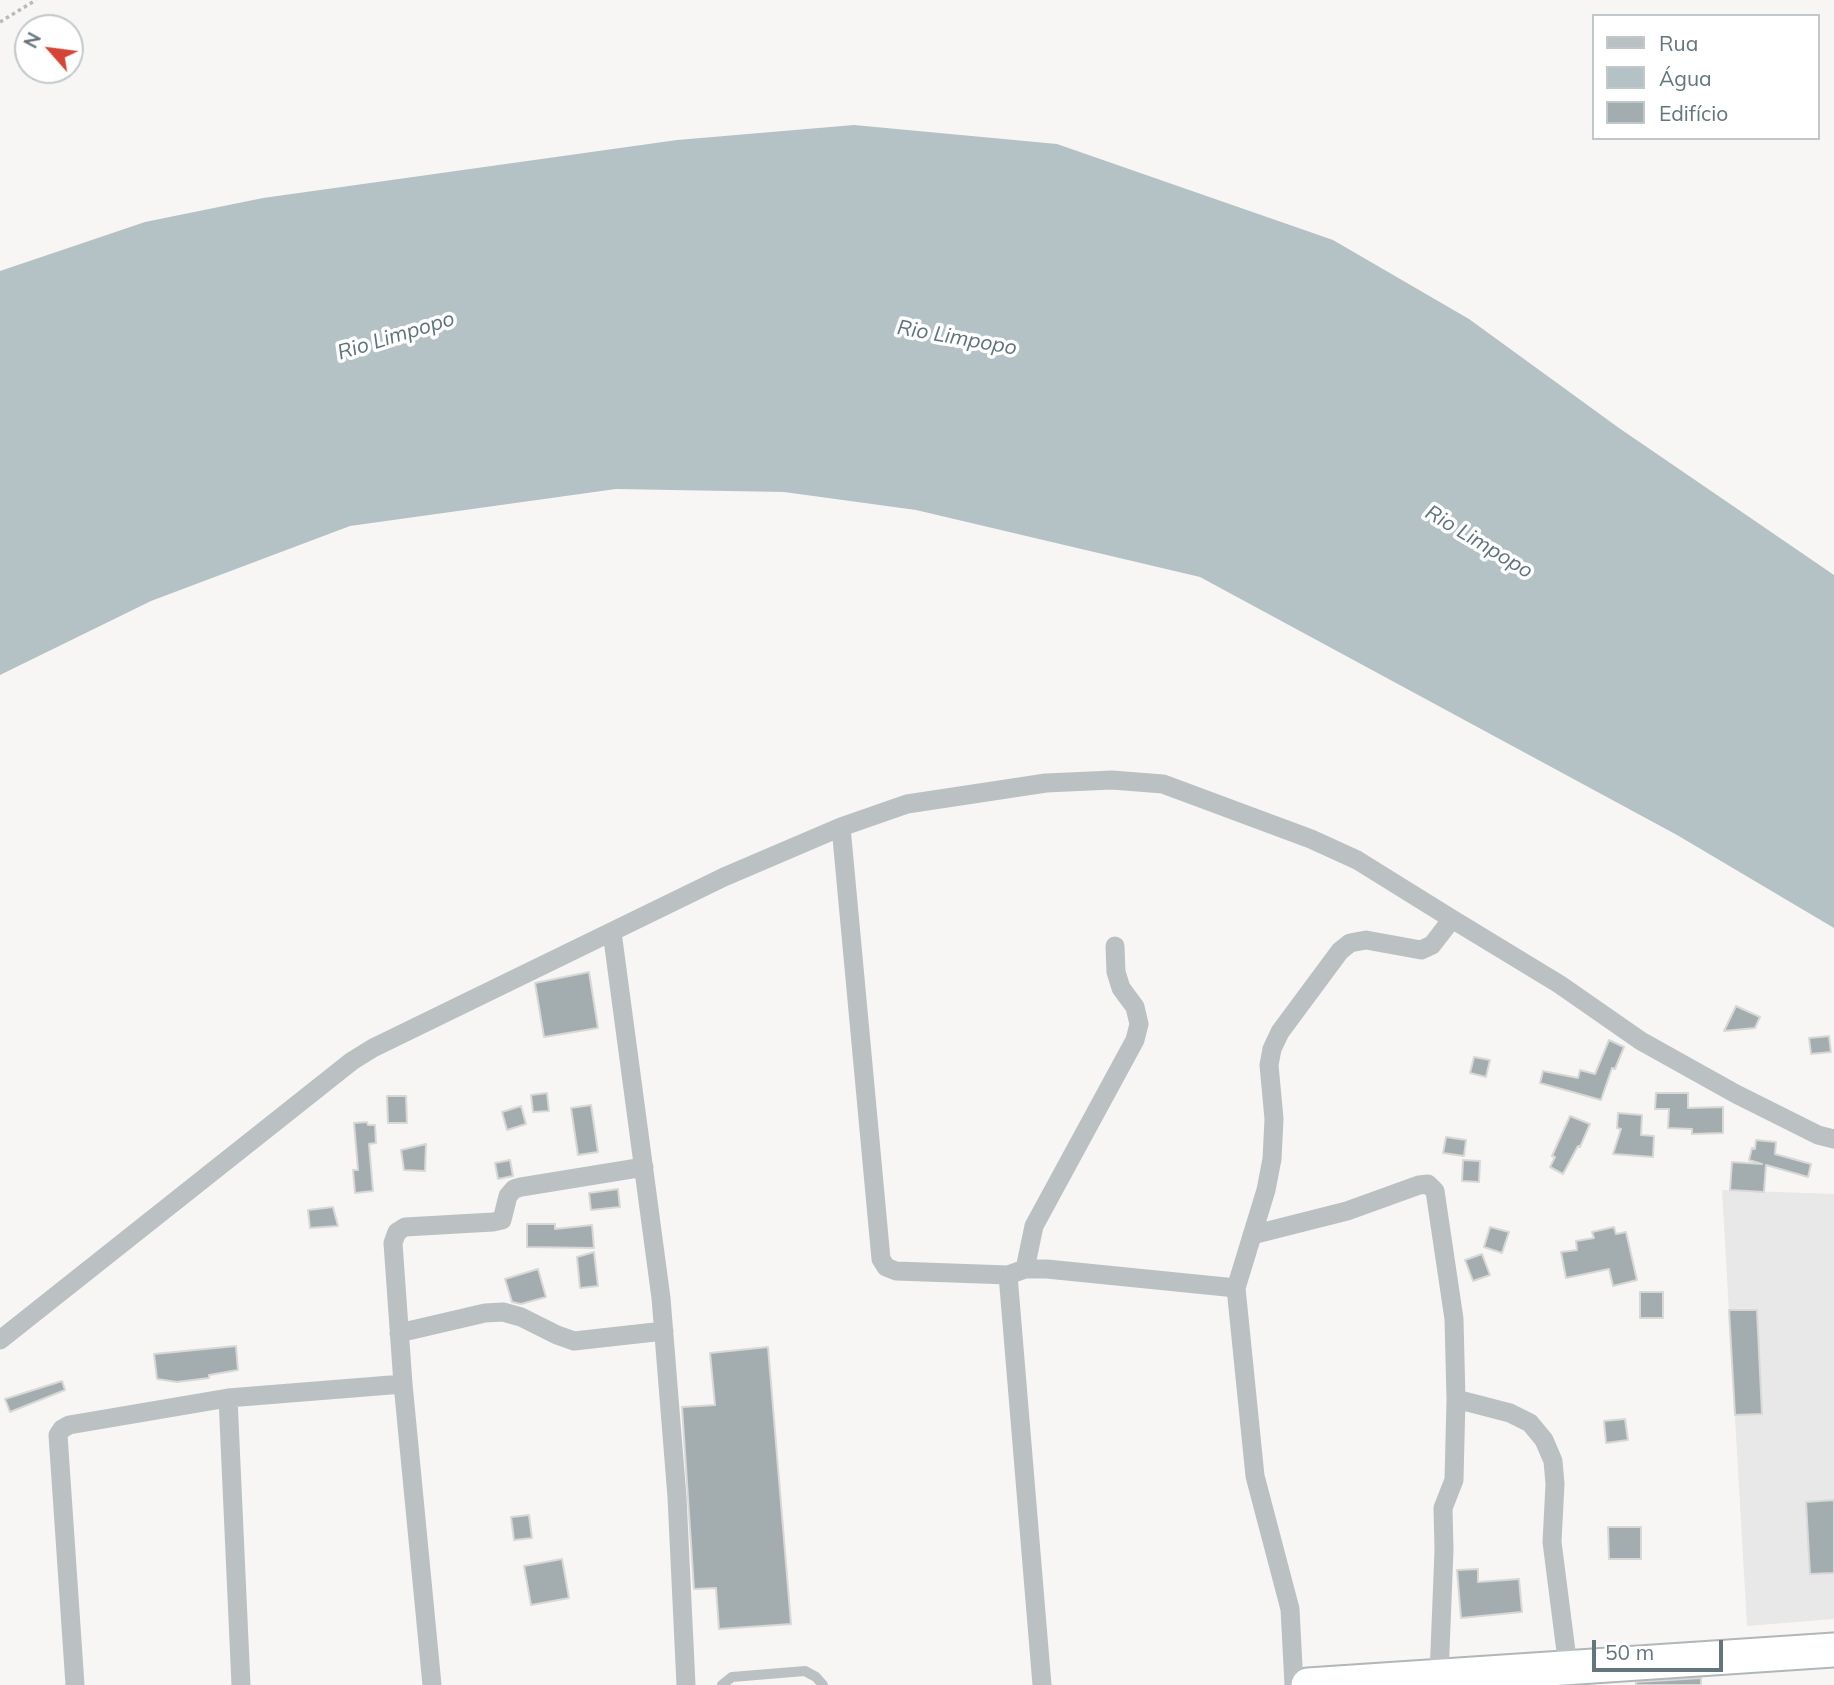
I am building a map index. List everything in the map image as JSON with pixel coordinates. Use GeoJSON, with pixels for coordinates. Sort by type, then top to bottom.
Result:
{"type":"FeatureCollection","features":[{"type":"Feature","properties":{"kind":"highway"},"geometry":{"type":"LineString","coordinates":[[1308,1685],[1439,1676],[1489,1679],[1568,1667],[1834,1650]]}},
{"type":"Feature","properties":{"kind":"street"},"geometry":{"type":"LineString","coordinates":[[0,1340],[352,1061],[373,1048],[724,877],[841,827],[907,804],[1046,783],[1112,780],[1163,784],[1311,839],[1357,860],[1559,984],[1641,1041],[1736,1094],[1818,1135],[1834,1139]]}},
{"type":"Feature","properties":{"kind":"street"},"geometry":{"type":"LineString","coordinates":[[841,827],[881,1259],[886,1267],[896,1271],[1017,1272],[1047,1269],[1236,1288]]}},
{"type":"Feature","properties":{"kind":"street"},"geometry":{"type":"LineString","coordinates":[[1294,1685],[1290,1609],[1255,1476],[1236,1288],[1266,1190],[1272,1159],[1274,1119],[1269,1065],[1272,1049],[1280,1032],[1340,951],[1350,943],[1366,940],[1421,950],[1432,945],[1452,919]]}},
{"type":"Feature","properties":{"kind":"street"},"geometry":{"type":"LineString","coordinates":[[612,932],[664,1331],[677,1497],[686,1685]]}},
{"type":"Feature","properties":{"kind":"street"},"geometry":{"type":"LineString","coordinates":[[1042,1685],[1017,1272],[1034,1226],[1135,1040],[1139,1024],[1135,1007],[1121,988],[1116,972],[1115,946]]}},
{"type":"Feature","properties":{"kind":"street"},"geometry":{"type":"LineString","coordinates":[[432,1685],[403,1384],[393,1243],[397,1232],[405,1227],[502,1220],[508,1196],[521,1186],[644,1167]]}},
{"type":"Feature","properties":{"kind":"street"},"geometry":{"type":"LineString","coordinates":[[1252,1235],[1347,1211],[1419,1185],[1428,1184],[1435,1191],[1454,1319],[1456,1399],[1454,1480],[1443,1508],[1439,1676]]}},
{"type":"Feature","properties":{"kind":"street"},"geometry":{"type":"LineString","coordinates":[[399,1332],[485,1313],[503,1312],[574,1340],[664,1331]]}},
{"type":"Feature","properties":{"kind":"street"},"geometry":{"type":"LineString","coordinates":[[75,1685],[58,1435],[62,1429],[228,1398],[403,1384]]}},
{"type":"Feature","properties":{"kind":"street"},"geometry":{"type":"LineString","coordinates":[[228,1398],[241,1685]]}},
{"type":"Feature","properties":{"kind":"street"},"geometry":{"type":"LineString","coordinates":[[1456,1399],[1510,1413],[1530,1423],[1544,1440],[1553,1461],[1555,1484],[1552,1542],[1568,1667]]}},
{"type":"Feature","properties":{"kind":"lane"},"geometry":{"type":"LineString","coordinates":[[722,1685],[732,1677],[804,1671],[816,1677],[823,1685]]}},
{"type":"Feature","properties":{"kind":"path"},"geometry":{"type":"LineString","coordinates":[[0,22],[36,0]]}},
{"type":"Feature","properties":{"kind":"shaded area"},"geometry":{"type":"Polygon","coordinates":[[[1722,1190],[1834,1194],[1834,1619],[1747,1626],[1722,1190]]]}},
{"type":"Feature","properties":{"kind":"water","name":"Rio Limpopo"},"geometry":{"type":"Polygon","coordinates":[[[854,125],[1057,144],[1333,240],[1469,319],[1619,428],[1834,575],[1834,928],[1677,835],[1200,577],[916,510],[784,492],[616,489],[350,526],[151,601],[0,675],[0,271],[145,222],[263,198],[677,140],[854,125]]]}},
{"type":"Feature","properties":{"kind":"building"},"geometry":{"type":"Polygon","coordinates":[[[589,972],[598,1028],[544,1037],[535,983],[589,972]]]}},
{"type":"Feature","properties":{"kind":"building"},"geometry":{"type":"Polygon","coordinates":[[[1736,1006],[1760,1017],[1755,1028],[1724,1031],[1736,1006]]]}},
{"type":"Feature","properties":{"kind":"building"},"geometry":{"type":"Polygon","coordinates":[[[1829,1036],[1831,1052],[1811,1054],[1809,1038],[1829,1036]]]}},
{"type":"Feature","properties":{"kind":"building"},"geometry":{"type":"Polygon","coordinates":[[[1609,1040],[1624,1047],[1615,1069],[1612,1068],[1601,1100],[1540,1083],[1543,1071],[1578,1078],[1580,1070],[1595,1074],[1609,1040]]]}},
{"type":"Feature","properties":{"kind":"building"},"geometry":{"type":"Polygon","coordinates":[[[1474,1057],[1490,1060],[1486,1077],[1470,1073],[1474,1057]]]}},
{"type":"Feature","properties":{"kind":"building"},"geometry":{"type":"Polygon","coordinates":[[[547,1093],[549,1111],[533,1112],[531,1095],[547,1093]]]}},
{"type":"Feature","properties":{"kind":"building"},"geometry":{"type":"Polygon","coordinates":[[[1656,1093],[1688,1093],[1688,1108],[1723,1107],[1723,1133],[1692,1134],[1692,1129],[1668,1128],[1669,1109],[1655,1109],[1656,1093]]]}},
{"type":"Feature","properties":{"kind":"building"},"geometry":{"type":"Polygon","coordinates":[[[387,1096],[406,1096],[407,1123],[388,1123],[387,1096]]]}},
{"type":"Feature","properties":{"kind":"building"},"geometry":{"type":"Polygon","coordinates":[[[591,1105],[598,1152],[578,1155],[571,1108],[591,1105]]]}},
{"type":"Feature","properties":{"kind":"building"},"geometry":{"type":"Polygon","coordinates":[[[521,1106],[526,1124],[507,1130],[502,1112],[521,1106]]]}},
{"type":"Feature","properties":{"kind":"building"},"geometry":{"type":"Polygon","coordinates":[[[1618,1113],[1642,1115],[1641,1135],[1654,1136],[1653,1157],[1613,1154],[1621,1129],[1617,1128],[1618,1113]]]}},
{"type":"Feature","properties":{"kind":"building"},"geometry":{"type":"Polygon","coordinates":[[[1570,1116],[1590,1124],[1580,1147],[1578,1146],[1563,1174],[1550,1167],[1555,1157],[1552,1156],[1570,1116]]]}},
{"type":"Feature","properties":{"kind":"building"},"geometry":{"type":"Polygon","coordinates":[[[367,1122],[368,1125],[375,1125],[376,1143],[369,1144],[373,1191],[355,1193],[353,1170],[358,1170],[354,1123],[367,1122]]]}},
{"type":"Feature","properties":{"kind":"building"},"geometry":{"type":"Polygon","coordinates":[[[1446,1137],[1466,1140],[1464,1156],[1443,1153],[1446,1137]]]}},
{"type":"Feature","properties":{"kind":"building"},"geometry":{"type":"Polygon","coordinates":[[[1756,1140],[1776,1142],[1775,1154],[1811,1164],[1808,1177],[1766,1165],[1764,1192],[1730,1190],[1732,1162],[1762,1164],[1749,1160],[1756,1140]]]}},
{"type":"Feature","properties":{"kind":"building"},"geometry":{"type":"Polygon","coordinates":[[[426,1144],[425,1171],[404,1170],[401,1150],[426,1144]]]}},
{"type":"Feature","properties":{"kind":"building"},"geometry":{"type":"Polygon","coordinates":[[[510,1160],[513,1176],[498,1179],[495,1163],[510,1160]]]}},
{"type":"Feature","properties":{"kind":"building"},"geometry":{"type":"Polygon","coordinates":[[[1463,1160],[1480,1161],[1479,1182],[1462,1181],[1463,1160]]]}},
{"type":"Feature","properties":{"kind":"building"},"geometry":{"type":"Polygon","coordinates":[[[618,1189],[620,1207],[591,1210],[589,1193],[618,1189]]]}},
{"type":"Feature","properties":{"kind":"building"},"geometry":{"type":"Polygon","coordinates":[[[333,1207],[338,1226],[310,1228],[308,1210],[333,1207]]]}},
{"type":"Feature","properties":{"kind":"building"},"geometry":{"type":"Polygon","coordinates":[[[527,1224],[555,1224],[555,1229],[592,1225],[594,1248],[527,1247],[527,1224]]]}},
{"type":"Feature","properties":{"kind":"building"},"geometry":{"type":"Polygon","coordinates":[[[1490,1227],[1509,1232],[1502,1253],[1484,1247],[1490,1227]]]}},
{"type":"Feature","properties":{"kind":"building"},"geometry":{"type":"Polygon","coordinates":[[[1614,1227],[1616,1234],[1626,1232],[1637,1280],[1613,1286],[1609,1269],[1566,1278],[1561,1252],[1577,1250],[1576,1241],[1594,1238],[1592,1232],[1614,1227]]]}},
{"type":"Feature","properties":{"kind":"building"},"geometry":{"type":"Polygon","coordinates":[[[594,1252],[598,1286],[580,1288],[577,1257],[594,1252]]]}},
{"type":"Feature","properties":{"kind":"building"},"geometry":{"type":"Polygon","coordinates":[[[1482,1254],[1490,1275],[1473,1281],[1465,1260],[1482,1254]]]}},
{"type":"Feature","properties":{"kind":"building"},"geometry":{"type":"Polygon","coordinates":[[[538,1269],[546,1297],[521,1304],[512,1302],[505,1279],[538,1269]]]}},
{"type":"Feature","properties":{"kind":"building"},"geometry":{"type":"Polygon","coordinates":[[[1640,1292],[1663,1292],[1663,1318],[1640,1318],[1640,1292]]]}},
{"type":"Feature","properties":{"kind":"building"},"geometry":{"type":"Polygon","coordinates":[[[1729,1310],[1757,1310],[1762,1414],[1735,1415],[1729,1310]]]}},
{"type":"Feature","properties":{"kind":"building"},"geometry":{"type":"Polygon","coordinates":[[[236,1346],[238,1370],[209,1375],[209,1378],[177,1382],[157,1379],[154,1354],[236,1346]]]}},
{"type":"Feature","properties":{"kind":"building"},"geometry":{"type":"Polygon","coordinates":[[[768,1347],[791,1624],[719,1629],[716,1588],[694,1589],[682,1407],[715,1405],[710,1353],[768,1347]]]}},
{"type":"Feature","properties":{"kind":"building"},"geometry":{"type":"Polygon","coordinates":[[[62,1381],[65,1390],[10,1412],[5,1399],[62,1381]]]}},
{"type":"Feature","properties":{"kind":"building"},"geometry":{"type":"Polygon","coordinates":[[[1625,1419],[1628,1440],[1606,1443],[1604,1421],[1625,1419]]]}},
{"type":"Feature","properties":{"kind":"building"},"geometry":{"type":"Polygon","coordinates":[[[1834,1500],[1834,1573],[1810,1574],[1806,1502],[1834,1500]]]}},
{"type":"Feature","properties":{"kind":"building"},"geometry":{"type":"Polygon","coordinates":[[[529,1515],[532,1538],[514,1540],[511,1517],[529,1515]]]}},
{"type":"Feature","properties":{"kind":"building"},"geometry":{"type":"Polygon","coordinates":[[[1608,1527],[1641,1527],[1641,1559],[1609,1559],[1608,1527]]]}},
{"type":"Feature","properties":{"kind":"building"},"geometry":{"type":"Polygon","coordinates":[[[562,1559],[569,1598],[531,1605],[524,1566],[562,1559]]]}},
{"type":"Feature","properties":{"kind":"building"},"geometry":{"type":"Polygon","coordinates":[[[1478,1569],[1478,1582],[1519,1579],[1522,1612],[1461,1618],[1457,1570],[1478,1569]]]}},
{"type":"Feature","properties":{"kind":"building"},"geometry":{"type":"Polygon","coordinates":[[[1701,1678],[1701,1685],[1636,1685],[1636,1682],[1701,1678]]]}}]}
